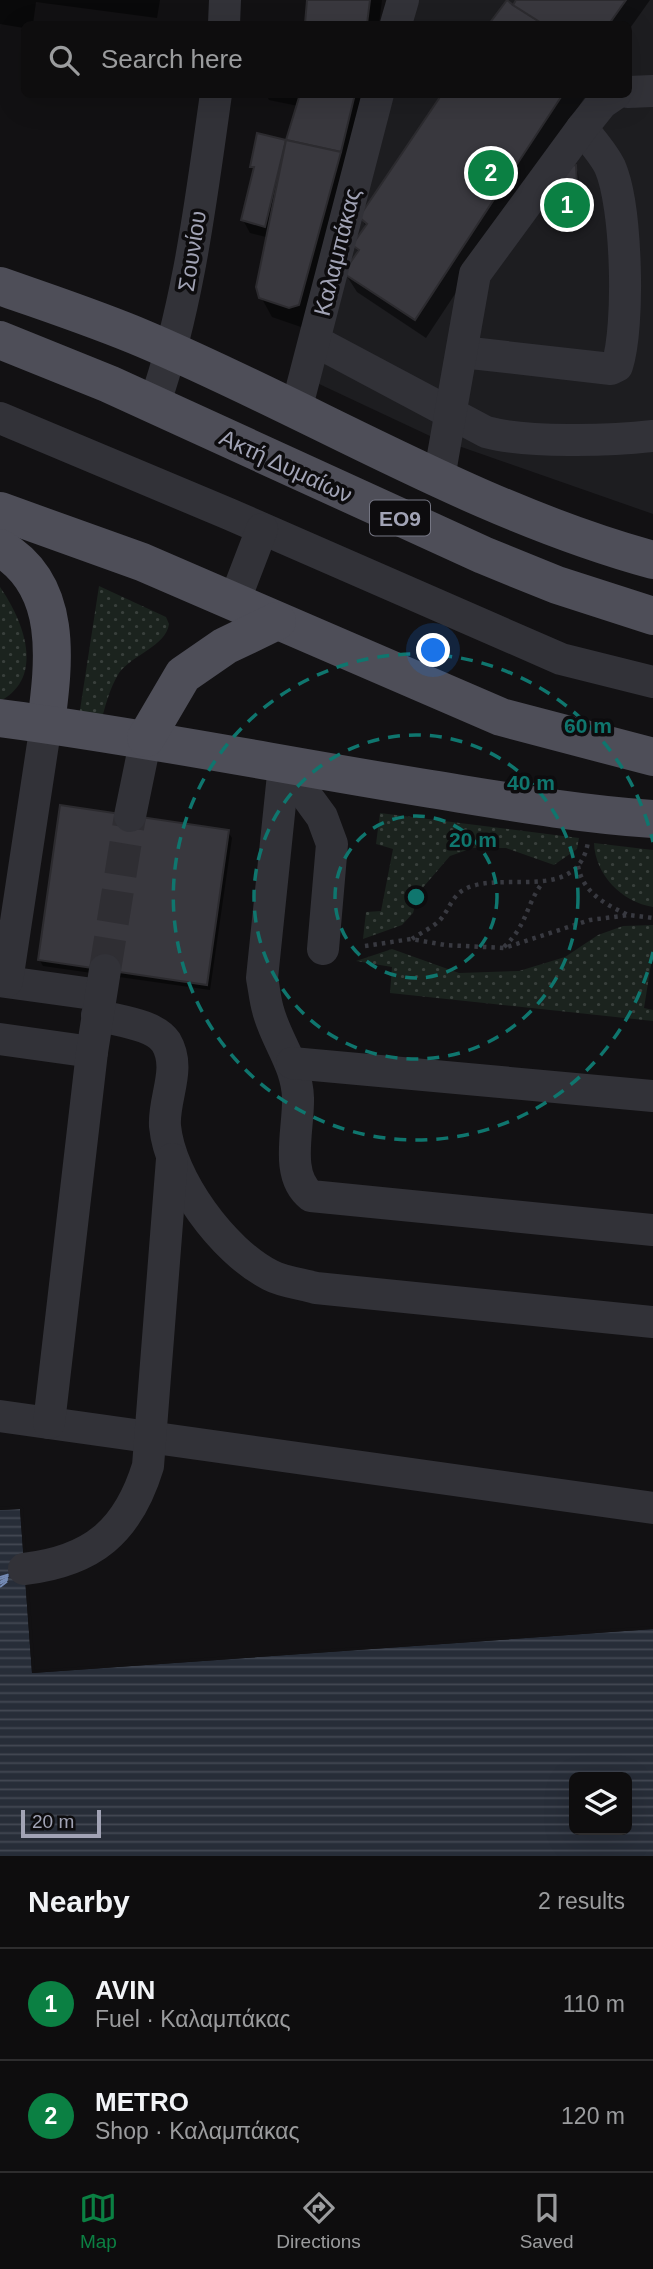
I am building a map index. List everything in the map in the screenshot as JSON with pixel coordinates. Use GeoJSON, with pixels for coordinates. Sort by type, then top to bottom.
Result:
{"type":"FeatureCollection","features":[{"type":"Feature","properties":{"kind":"main road","name":"ΕΟ9"},"geometry":{"type":"LineString","coordinates":[[0,286],[173,352],[439,478],[556,528],[653,560]]}},
{"type":"Feature","properties":{"kind":"main road","name":"Ακτή Δυμαίων"},"geometry":{"type":"LineString","coordinates":[[0,340],[52,358],[483,555],[556,585],[653,616]]}},
{"type":"Feature","properties":{"kind":"main road"},"geometry":{"type":"LineString","coordinates":[[0,511],[142,562],[501,717],[653,757]]}},
{"type":"Feature","properties":{"kind":"main road"},"geometry":{"type":"LineString","coordinates":[[0,548],[29,572],[42,591],[49,616],[52,660],[46,724]]}},
{"type":"Feature","properties":{"kind":"main road"},"geometry":{"type":"LineString","coordinates":[[146,738],[183,675],[225,646],[277,621]]}},
{"type":"Feature","properties":{"kind":"main road"},"geometry":{"type":"LineString","coordinates":[[0,718],[146,738],[284,765],[592,815],[653,819]]}},
{"type":"Feature","properties":{"kind":"street"},"geometry":{"type":"LineString","coordinates":[[223,21],[225,0]]}},
{"type":"Feature","properties":{"kind":"street"},"geometry":{"type":"LineString","coordinates":[[397,21],[403,0]]}},
{"type":"Feature","properties":{"kind":"street"},"geometry":{"type":"LineString","coordinates":[[632,92],[653,92]]}},
{"type":"Feature","properties":{"kind":"street","name":"Σουνίου"},"geometry":{"type":"LineString","coordinates":[[155,405],[173,352],[187,281],[215,98]]}},
{"type":"Feature","properties":{"kind":"street","name":"Καλαμπάκας"},"geometry":{"type":"LineString","coordinates":[[296,410],[377,98]]}},
{"type":"Feature","properties":{"kind":"street"},"geometry":{"type":"LineString","coordinates":[[439,478],[475,274],[582,128],[609,98]]}},
{"type":"Feature","properties":{"kind":"street"},"geometry":{"type":"LineString","coordinates":[[462,352],[611,369],[617,366],[624,304],[624,232],[610,167],[582,128]]}},
{"type":"Feature","properties":{"kind":"street"},"geometry":{"type":"LineString","coordinates":[[314,341],[486,432],[508,437],[623,440],[653,436]]}},
{"type":"Feature","properties":{"kind":"street"},"geometry":{"type":"LineString","coordinates":[[0,418],[561,659],[653,682]]}},
{"type":"Feature","properties":{"kind":"street"},"geometry":{"type":"LineString","coordinates":[[234,603],[262,529]]}},
{"type":"Feature","properties":{"kind":"street"},"geometry":{"type":"LineString","coordinates":[[46,724],[4,981],[101,993],[166,1043],[173,1066],[165,1125],[172,1159],[198,1208],[226,1241],[270,1275],[316,1288],[653,1322]]}},
{"type":"Feature","properties":{"kind":"street"},"geometry":{"type":"LineString","coordinates":[[130,816],[146,738]]}},
{"type":"Feature","properties":{"kind":"street"},"geometry":{"type":"LineString","coordinates":[[284,765],[322,817],[332,844],[323,950]]}},
{"type":"Feature","properties":{"kind":"street"},"geometry":{"type":"LineString","coordinates":[[284,765],[262,978],[268,1011],[292,1063],[298,1094],[295,1174],[299,1187],[311,1196],[653,1230]]}},
{"type":"Feature","properties":{"kind":"street"},"geometry":{"type":"LineString","coordinates":[[48,1423],[101,993]]}},
{"type":"Feature","properties":{"kind":"street"},"geometry":{"type":"LineString","coordinates":[[0,1039],[92,1052]]}},
{"type":"Feature","properties":{"kind":"street"},"geometry":{"type":"LineString","coordinates":[[292,1063],[653,1096]]}},
{"type":"Feature","properties":{"kind":"street"},"geometry":{"type":"LineString","coordinates":[[24,1569],[54,1566],[80,1556],[105,1540],[125,1519],[139,1494],[148,1466],[172,1159]]}},
{"type":"Feature","properties":{"kind":"street"},"geometry":{"type":"LineString","coordinates":[[0,1416],[653,1508]]}},
{"type":"Feature","properties":{"kind":"path"},"geometry":{"type":"LineString","coordinates":[[411,939],[440,921],[454,897],[468,888],[494,883],[520,884],[561,878],[578,866],[586,850],[592,815]]}},
{"type":"Feature","properties":{"kind":"path"},"geometry":{"type":"LineString","coordinates":[[578,866],[581,881],[602,902],[629,915]]}},
{"type":"Feature","properties":{"kind":"path"},"geometry":{"type":"LineString","coordinates":[[503,948],[519,933],[527,917],[531,898],[544,881]]}},
{"type":"Feature","properties":{"kind":"path"},"geometry":{"type":"LineString","coordinates":[[365,946],[411,939],[445,945],[503,948],[590,920],[629,915],[653,918]]}},
{"type":"Feature","properties":{"kind":"shaded area"},"geometry":{"type":"Polygon","coordinates":[[[415,0],[653,0],[653,514],[430,436],[317,383],[388,98],[632,98],[632,21],[408,21],[415,0]]]}},
{"type":"Feature","properties":{"kind":"shaded area"},"geometry":{"type":"Polygon","coordinates":[[[99,586],[166,617],[169,624],[162,638],[119,673],[100,725],[78,723],[99,586]]]}},
{"type":"Feature","properties":{"kind":"shaded area"},"geometry":{"type":"Polygon","coordinates":[[[0,587],[22,631],[26,663],[23,678],[14,691],[0,701],[0,587]]]}},
{"type":"Feature","properties":{"kind":"shaded area"},"geometry":{"type":"Polygon","coordinates":[[[380,813],[579,838],[577,849],[554,865],[506,848],[473,848],[450,856],[419,892],[413,913],[402,925],[363,939],[366,912],[381,911],[393,849],[376,844],[380,813]]]}},
{"type":"Feature","properties":{"kind":"shaded area"},"geometry":{"type":"Polygon","coordinates":[[[594,843],[653,850],[653,907],[631,899],[612,885],[599,866],[594,843]]]}},
{"type":"Feature","properties":{"kind":"shaded area"},"geometry":{"type":"Polygon","coordinates":[[[653,925],[653,952],[644,1008],[653,1010],[653,1021],[390,993],[392,967],[356,961],[392,949],[459,973],[519,971],[565,957],[598,935],[623,926],[653,925]]]}},
{"type":"Feature","properties":{"kind":"shaded area"},"geometry":{"type":"Polygon","coordinates":[[[20,1509],[32,1673],[653,1629],[653,1856],[0,1856],[0,1510],[20,1509]]]}},
{"type":"Feature","properties":{"kind":"pier"},"geometry":{"type":"Polygon","coordinates":[[[20,1505],[23,1508],[35,1670],[653,1626],[653,1629],[32,1673],[20,1509],[0,1510],[0,1507],[20,1505]]]}},
{"type":"Feature","properties":{"kind":"building"},"geometry":{"type":"Polygon","coordinates":[[[307,0],[370,0],[367,21],[305,21],[307,0]]]}},
{"type":"Feature","properties":{"kind":"building"},"geometry":{"type":"Polygon","coordinates":[[[507,0],[538,21],[491,21],[507,0]]]}},
{"type":"Feature","properties":{"kind":"building"},"geometry":{"type":"Polygon","coordinates":[[[516,0],[626,0],[611,21],[538,21],[513,5],[516,0]]]}},
{"type":"Feature","properties":{"kind":"building"},"geometry":{"type":"Polygon","coordinates":[[[299,98],[354,98],[341,152],[286,140],[299,98]]]}},
{"type":"Feature","properties":{"kind":"building"},"geometry":{"type":"Polygon","coordinates":[[[439,98],[560,98],[415,320],[343,273],[359,250],[352,245],[367,224],[359,217],[439,98]]]}},
{"type":"Feature","properties":{"kind":"building"},"geometry":{"type":"Polygon","coordinates":[[[257,133],[286,140],[265,227],[241,220],[254,167],[250,167],[257,133]]]}},
{"type":"Feature","properties":{"kind":"building"},"geometry":{"type":"Polygon","coordinates":[[[286,140],[341,152],[299,305],[289,308],[259,298],[256,287],[286,140]]]}},
{"type":"Feature","properties":{"kind":"building"},"geometry":{"type":"Polygon","coordinates":[[[576,165],[578,203],[540,205],[537,167],[576,165]]]}},
{"type":"Feature","properties":{"kind":"building"},"geometry":{"type":"Polygon","coordinates":[[[60,805],[229,830],[207,985],[38,960],[60,805]]]}},
{"type":"Feature","properties":{"kind":"ferry route"},"geometry":{"type":"LineString","coordinates":[[0,1577],[10,1574]]}},
{"type":"Feature","properties":{"kind":"ferry route"},"geometry":{"type":"LineString","coordinates":[[0,1579],[11,1575]]}},
{"type":"Feature","properties":{"kind":"ferry route"},"geometry":{"type":"LineString","coordinates":[[0,1582],[11,1576]]}},
{"type":"Feature","properties":{"kind":"ferry route"},"geometry":{"type":"LineString","coordinates":[[0,1584],[12,1577]]}},
{"type":"Feature","properties":{"kind":"ferry route"},"geometry":{"type":"LineString","coordinates":[[0,1587],[13,1577]]}},
{"type":"Feature","properties":{"kind":"tunnel"},"geometry":{"type":"LineString","coordinates":[[105,970],[130,816]]}},
{"type":"Feature","properties":{"kind":"place","name":"METRO"},"geometry":{"type":"Point","coordinates":[491,173]}},
{"type":"Feature","properties":{"kind":"place","name":"AVIN"},"geometry":{"type":"Point","coordinates":[567,205]}}]}
